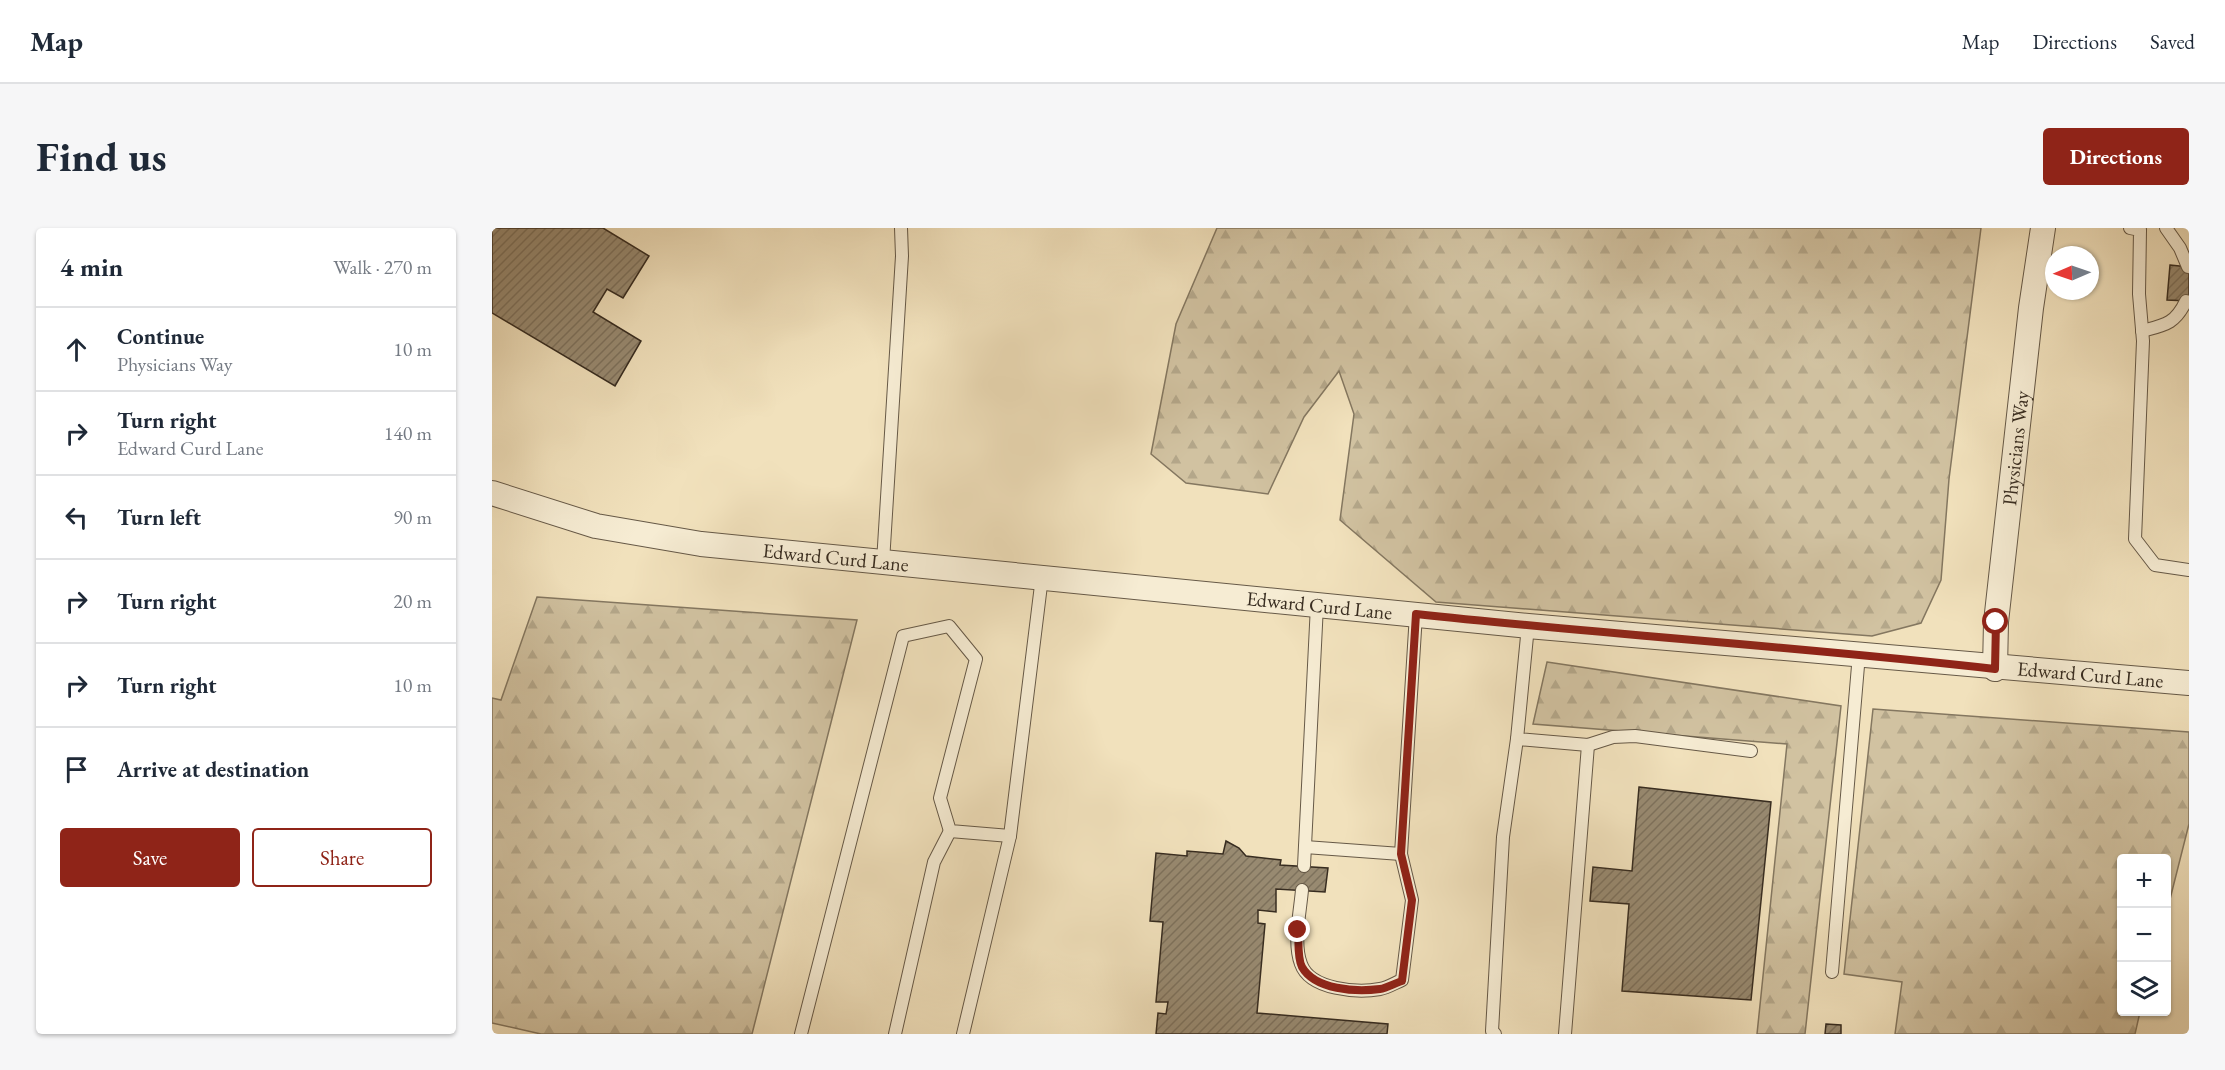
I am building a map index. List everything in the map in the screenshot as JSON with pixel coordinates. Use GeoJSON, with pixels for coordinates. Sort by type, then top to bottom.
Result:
{"type":"FeatureCollection","features":[{"type":"Feature","properties":{"kind":"street","name":"Physicians Way"},"geometry":{"type":"LineString","coordinates":[[1995,669],[1997,610],[2031,308],[2043,228]]}},
{"type":"Feature","properties":{"kind":"street","name":"Edward Curd Lane"},"geometry":{"type":"LineString","coordinates":[[492,493],[596,526],[701,544],[1528,626],[1859,654],[1995,669],[2189,683]]}},
{"type":"Feature","properties":{"kind":"lane"},"geometry":{"type":"LineString","coordinates":[[883,562],[901,268],[901,228]]}},
{"type":"Feature","properties":{"kind":"lane"},"geometry":{"type":"LineString","coordinates":[[2166,228],[2180,248],[2188,267]]}},
{"type":"Feature","properties":{"kind":"lane"},"geometry":{"type":"LineString","coordinates":[[2137,229],[2142,332],[2135,539],[2155,565],[2189,570]]}},
{"type":"Feature","properties":{"kind":"lane"},"geometry":{"type":"LineString","coordinates":[[2142,332],[2165,325],[2179,316],[2186,301]]}},
{"type":"Feature","properties":{"kind":"lane"},"geometry":{"type":"LineString","coordinates":[[963,1034],[1010,836],[1042,577]]}},
{"type":"Feature","properties":{"kind":"lane"},"geometry":{"type":"LineString","coordinates":[[1304,866],[1317,605]]}},
{"type":"Feature","properties":{"kind":"lane"},"geometry":{"type":"LineString","coordinates":[[1302,890],[1298,930],[1301,966],[1312,978],[1330,986],[1381,989],[1402,981],[1412,900],[1401,854],[1416,614]]}},
{"type":"Feature","properties":{"kind":"lane"},"geometry":{"type":"LineString","coordinates":[[801,1034],[903,636],[949,626],[976,659],[940,798],[950,831],[934,862],[895,1034]]}},
{"type":"Feature","properties":{"kind":"lane"},"geometry":{"type":"LineString","coordinates":[[1495,1034],[1492,1031],[1503,837],[1518,739],[1528,626]]}},
{"type":"Feature","properties":{"kind":"lane"},"geometry":{"type":"LineString","coordinates":[[1832,972],[1859,654]]}},
{"type":"Feature","properties":{"kind":"lane"},"geometry":{"type":"LineString","coordinates":[[1518,739],[1588,745],[1613,737],[1635,736],[1751,751]]}},
{"type":"Feature","properties":{"kind":"lane"},"geometry":{"type":"LineString","coordinates":[[1565,1034],[1588,745]]}},
{"type":"Feature","properties":{"kind":"lane"},"geometry":{"type":"LineString","coordinates":[[950,831],[1010,836]]}},
{"type":"Feature","properties":{"kind":"lane"},"geometry":{"type":"LineString","coordinates":[[1305,847],[1401,854]]}},
{"type":"Feature","properties":{"kind":"green space"},"geometry":{"type":"Polygon","coordinates":[[[1217,228],[1981,228],[1949,479],[1941,580],[1921,623],[1872,636],[1436,602],[1340,520],[1354,414],[1339,371],[1304,417],[1268,494],[1186,483],[1151,454],[1176,324],[1217,228]]]}},
{"type":"Feature","properties":{"kind":"green space"},"geometry":{"type":"Polygon","coordinates":[[[537,597],[857,620],[752,1034],[541,1034],[492,1023],[492,698],[501,700],[537,597]]]}},
{"type":"Feature","properties":{"kind":"green space"},"geometry":{"type":"Polygon","coordinates":[[[1547,662],[1841,706],[1805,1034],[1757,1034],[1787,744],[1533,724],[1547,662]]]}},
{"type":"Feature","properties":{"kind":"green space"},"geometry":{"type":"Polygon","coordinates":[[[1873,709],[2189,732],[2189,824],[2171,895],[2171,854],[2117,854],[2117,1016],[2139,1016],[2135,1034],[1895,1034],[1902,982],[1844,974],[1873,709]]]}},
{"type":"Feature","properties":{"kind":"building"},"geometry":{"type":"Polygon","coordinates":[[[492,228],[603,228],[649,256],[623,298],[607,289],[593,312],[641,341],[615,386],[492,313],[492,228]]]}},
{"type":"Feature","properties":{"kind":"building"},"geometry":{"type":"Polygon","coordinates":[[[2170,265],[2189,267],[2189,301],[2167,300],[2170,265]]]}},
{"type":"Feature","properties":{"kind":"building"},"geometry":{"type":"Polygon","coordinates":[[[1639,787],[1771,802],[1751,1000],[1622,991],[1629,904],[1590,901],[1593,867],[1632,871],[1639,787]]]}},
{"type":"Feature","properties":{"kind":"building"},"geometry":{"type":"Polygon","coordinates":[[[1226,841],[1239,848],[1246,856],[1281,860],[1280,865],[1328,868],[1325,892],[1276,889],[1276,912],[1258,910],[1258,923],[1265,924],[1257,1013],[1388,1024],[1387,1034],[1156,1034],[1158,1013],[1166,1014],[1168,1002],[1156,1002],[1163,922],[1150,921],[1156,853],[1187,856],[1187,851],[1223,854],[1226,841]]]}},
{"type":"Feature","properties":{"kind":"building"},"geometry":{"type":"Polygon","coordinates":[[[1826,1024],[1841,1025],[1841,1034],[1825,1034],[1826,1024]]]}},
{"type":"Feature","properties":{"kind":"route"},"geometry":{"type":"LineString","coordinates":[[1298,930],[1301,966],[1312,978],[1330,986],[1358,989],[1381,989],[1402,981],[1412,900],[1401,854],[1416,614],[1528,626],[1859,654],[1995,669],[1996,622]]}}]}
